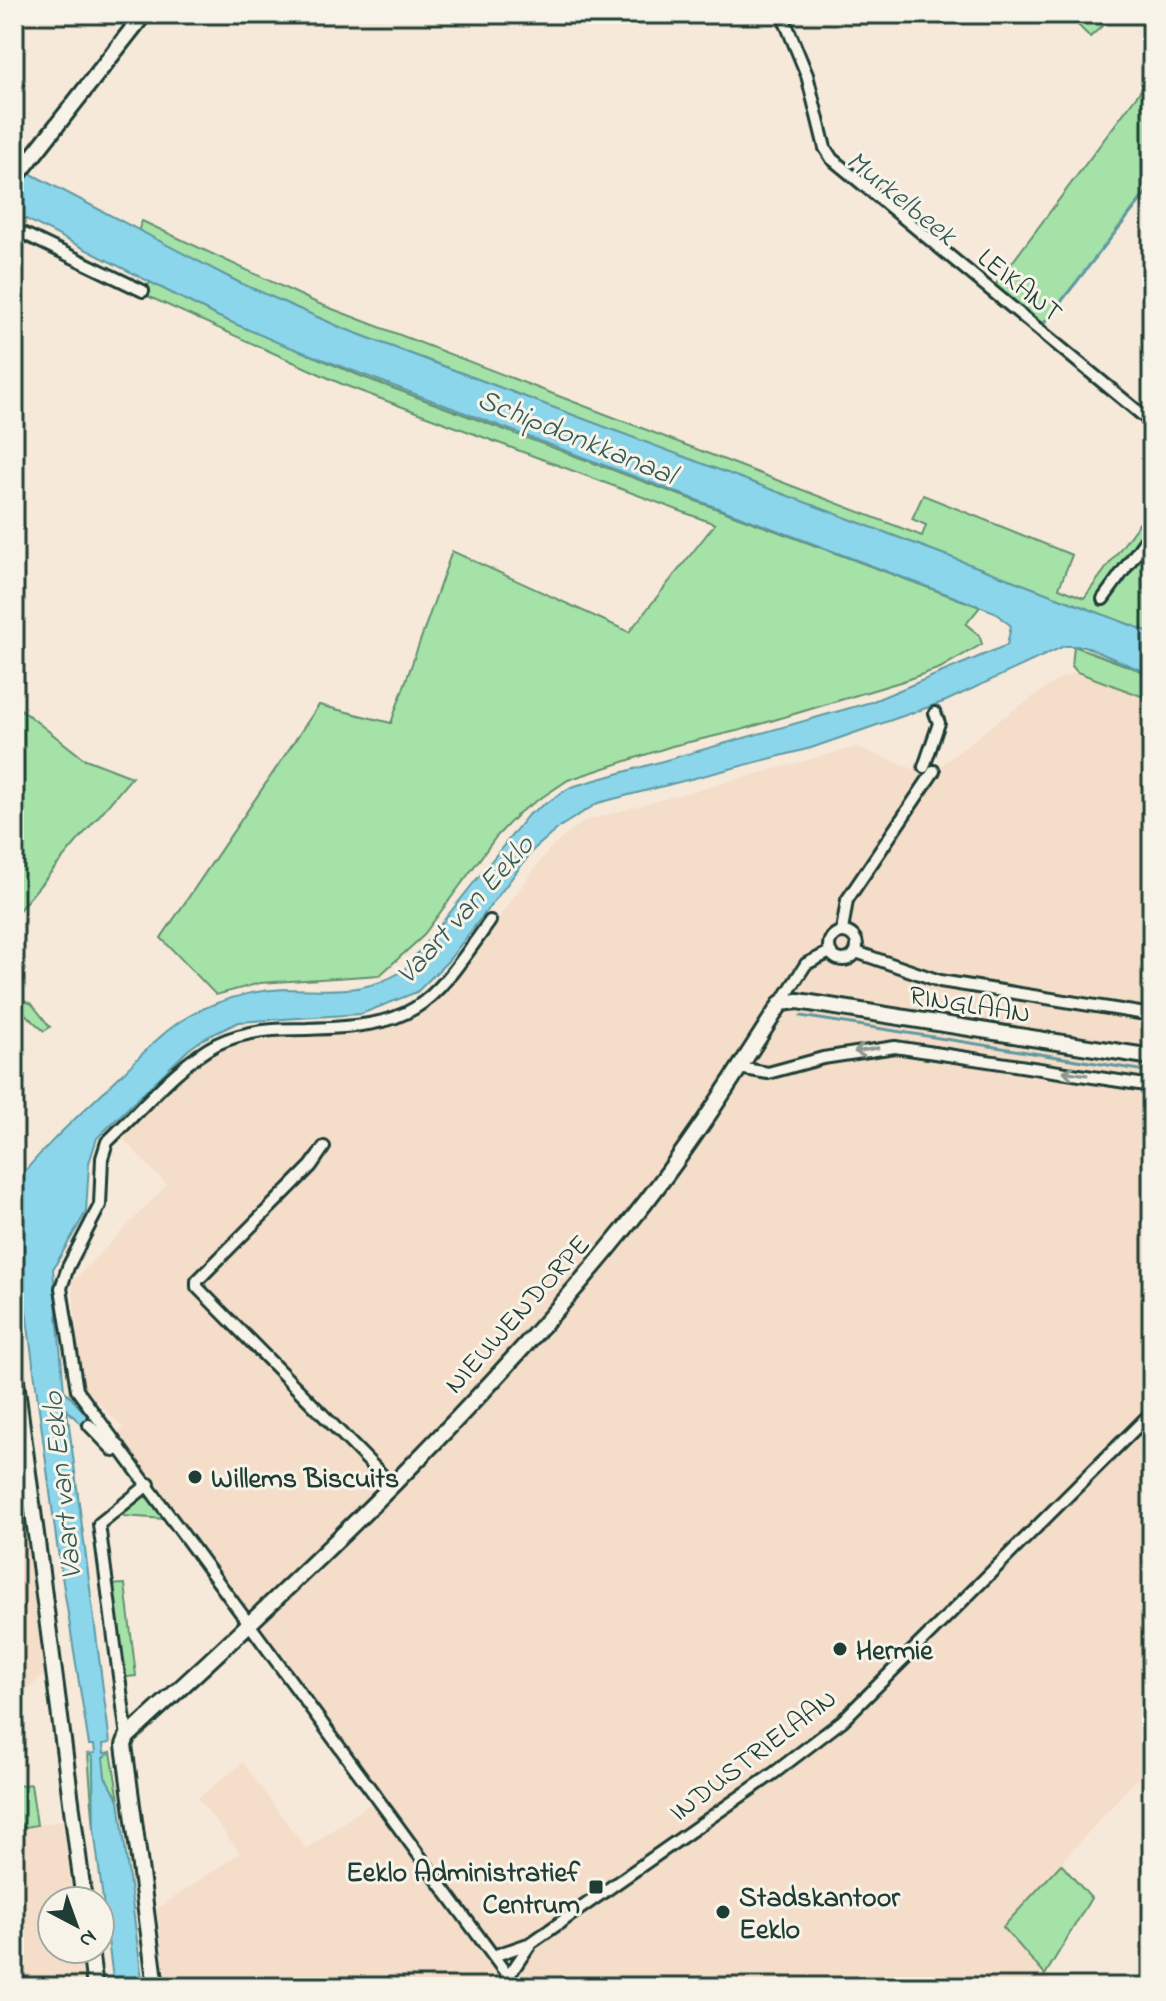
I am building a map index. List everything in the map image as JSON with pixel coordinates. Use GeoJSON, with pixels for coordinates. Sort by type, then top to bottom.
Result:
{"type":"FeatureCollection","features":[{"type":"Feature","properties":{"kind":"street"},"geometry":{"type":"LineString","coordinates":[[14,180],[144,14]]}},
{"type":"Feature","properties":{"kind":"street","name":"LEIKANT"},"geometry":{"type":"LineString","coordinates":[[782,14],[803,61],[825,148],[832,159],[1152,423]]}},
{"type":"Feature","properties":{"kind":"street"},"geometry":{"type":"LineString","coordinates":[[14,229],[143,291]]}},
{"type":"Feature","properties":{"kind":"street"},"geometry":{"type":"LineString","coordinates":[[1103,599],[1152,531]]}},
{"type":"Feature","properties":{"kind":"street"},"geometry":{"type":"LineString","coordinates":[[935,713],[939,723],[929,769],[847,900],[842,931],[829,941],[830,952],[840,960],[856,952],[940,981],[1152,1015]]}},
{"type":"Feature","properties":{"kind":"street"},"geometry":{"type":"LineString","coordinates":[[490,921],[446,983],[398,1018],[366,1027],[265,1030],[219,1043],[199,1055],[107,1142],[102,1158],[100,1205],[68,1267],[61,1288],[77,1390],[512,1982]]}},
{"type":"Feature","properties":{"kind":"street"},"geometry":{"type":"LineString","coordinates":[[842,931],[855,938],[856,952]]}},
{"type":"Feature","properties":{"kind":"street"},"geometry":{"type":"LineString","coordinates":[[781,1003],[806,964],[830,952]]}},
{"type":"Feature","properties":{"kind":"street","name":"RINGLAAN"},"geometry":{"type":"LineString","coordinates":[[781,1003],[798,1001],[1152,1057]]}},
{"type":"Feature","properties":{"kind":"street","name":"NIEUWENDORPE"},"geometry":{"type":"LineString","coordinates":[[127,1737],[249,1623],[458,1417],[625,1229],[781,1003]]}},
{"type":"Feature","properties":{"kind":"street","name":"RINGLAAN"},"geometry":{"type":"LineString","coordinates":[[739,1068],[768,1073],[881,1047],[943,1053],[1152,1086]]}},
{"type":"Feature","properties":{"kind":"street"},"geometry":{"type":"LineString","coordinates":[[324,1147],[311,1166],[197,1281],[197,1287],[391,1484]]}},
{"type":"Feature","properties":{"kind":"street"},"geometry":{"type":"LineString","coordinates":[[14,1366],[82,1885]]}},
{"type":"Feature","properties":{"kind":"street","name":"INDUSTRIELAAN"},"geometry":{"type":"LineString","coordinates":[[493,1956],[531,1943],[774,1773],[842,1721],[1152,1412]]}},
{"type":"Feature","properties":{"kind":"street"},"geometry":{"type":"LineString","coordinates":[[89,1425],[114,1451],[120,1447]]}},
{"type":"Feature","properties":{"kind":"street"},"geometry":{"type":"LineString","coordinates":[[149,1484],[99,1524],[127,1737],[125,1760],[156,1987]]}},
{"type":"Feature","properties":{"kind":"street","name":"INDUSTRIELAAN"},"geometry":{"type":"LineString","coordinates":[[512,1982],[531,1943]]}},
{"type":"Feature","properties":{"kind":"street"},"geometry":{"type":"LineString","coordinates":[[92,1965],[95,1987]]}},
{"type":"Feature","properties":{"kind":"shaded area"},"geometry":{"type":"Polygon","coordinates":[[[1077,672],[1152,700],[1152,1762],[1003,1927],[1055,1987],[167,1987],[157,1909],[240,1853],[198,1798],[243,1763],[306,1849],[384,1794],[118,1433],[123,1428],[83,1386],[72,1282],[167,1185],[119,1135],[198,1061],[215,1050],[250,1038],[285,1032],[365,1030],[404,1020],[429,1006],[453,980],[550,848],[584,821],[856,747],[929,775],[998,721],[1061,678],[1077,672]]]}},
{"type":"Feature","properties":{"kind":"shaded area"},"geometry":{"type":"Polygon","coordinates":[[[14,1442],[44,1674],[24,1692],[19,1685],[14,1689],[14,1442]]]}},
{"type":"Feature","properties":{"kind":"shaded area"},"geometry":{"type":"Polygon","coordinates":[[[62,1821],[71,1885],[36,1885],[36,1965],[83,1965],[86,1987],[14,1987],[14,1829],[62,1821]]]}},
{"type":"Feature","properties":{"kind":"green space"},"geometry":{"type":"Polygon","coordinates":[[[1067,14],[1115,14],[1090,37],[1067,14]]]}},
{"type":"Feature","properties":{"kind":"green space"},"geometry":{"type":"Polygon","coordinates":[[[1141,90],[1152,100],[1152,187],[1041,326],[993,288],[1141,90]]]}},
{"type":"Feature","properties":{"kind":"green space"},"geometry":{"type":"Polygon","coordinates":[[[142,221],[317,303],[922,536],[926,525],[912,519],[923,495],[1072,555],[1059,588],[1084,598],[1152,506],[1152,633],[342,328],[240,283],[138,231],[142,221]]]}},
{"type":"Feature","properties":{"kind":"green space"},"geometry":{"type":"Polygon","coordinates":[[[150,282],[217,316],[363,377],[980,607],[966,624],[979,635],[982,644],[940,668],[900,682],[741,730],[672,746],[568,780],[520,812],[496,837],[422,937],[380,975],[260,983],[216,995],[161,938],[319,705],[391,723],[452,551],[629,632],[715,524],[344,385],[143,294],[150,282]]]}},
{"type":"Feature","properties":{"kind":"green space"},"geometry":{"type":"Polygon","coordinates":[[[1074,646],[1152,675],[1152,700],[1077,672],[1072,666],[1074,646]]]}},
{"type":"Feature","properties":{"kind":"green space"},"geometry":{"type":"Polygon","coordinates":[[[14,704],[83,758],[132,777],[14,916],[14,704]]]}},
{"type":"Feature","properties":{"kind":"green space"},"geometry":{"type":"Polygon","coordinates":[[[14,996],[32,1004],[50,1027],[44,1031],[14,1004],[14,996]]]}},
{"type":"Feature","properties":{"kind":"green space"},"geometry":{"type":"Polygon","coordinates":[[[142,1496],[154,1500],[166,1519],[124,1516],[121,1510],[142,1496]]]}},
{"type":"Feature","properties":{"kind":"green space"},"geometry":{"type":"Polygon","coordinates":[[[125,1584],[136,1676],[118,1678],[106,1585],[125,1584]]]}},
{"type":"Feature","properties":{"kind":"green space"},"geometry":{"type":"Polygon","coordinates":[[[111,1752],[119,1800],[105,1777],[103,1758],[111,1752]]]}},
{"type":"Feature","properties":{"kind":"green space"},"geometry":{"type":"Polygon","coordinates":[[[88,1754],[93,1756],[94,1829],[88,1754]]]}},
{"type":"Feature","properties":{"kind":"green space"},"geometry":{"type":"Polygon","coordinates":[[[31,1784],[37,1825],[14,1829],[14,1786],[31,1784]]]}},
{"type":"Feature","properties":{"kind":"green space"},"geometry":{"type":"Polygon","coordinates":[[[1061,1864],[1091,1898],[1045,1975],[1003,1927],[1061,1864]]]}},
{"type":"Feature","properties":{"kind":"water"},"geometry":{"type":"Polygon","coordinates":[[[14,165],[240,283],[342,328],[1152,633],[1152,675],[1084,646],[1064,646],[946,701],[811,748],[598,803],[561,826],[534,849],[448,961],[417,992],[361,1014],[239,1022],[203,1039],[188,1050],[97,1138],[89,1163],[86,1212],[53,1269],[64,1390],[93,1422],[85,1428],[67,1410],[110,1743],[103,1744],[104,1753],[111,1752],[103,1758],[105,1777],[119,1800],[143,1987],[114,1987],[111,1965],[116,1965],[116,1885],[101,1885],[94,1829],[93,1757],[88,1754],[95,1753],[94,1745],[89,1745],[57,1545],[14,1220],[14,1185],[51,1142],[152,1044],[189,1016],[219,1002],[251,993],[347,989],[385,980],[404,970],[528,815],[571,787],[871,702],[1007,645],[1011,626],[995,612],[279,343],[217,316],[14,213],[14,165]]]}},
{"type":"Feature","properties":{"kind":"waterway","name":"Murkelbeek"},"geometry":{"type":"LineString","coordinates":[[799,67],[821,153],[871,198]]}},
{"type":"Feature","properties":{"kind":"waterway"},"geometry":{"type":"LineString","coordinates":[[1043,325],[1152,185]]}},
{"type":"Feature","properties":{"kind":"waterway"},"geometry":{"type":"LineString","coordinates":[[1134,548],[1152,521]]}},
{"type":"Feature","properties":{"kind":"waterway"},"geometry":{"type":"LineString","coordinates":[[801,1016],[1152,1072]]}},
{"type":"Feature","properties":{"kind":"place","name":"Willems Biscuits"},"geometry":{"type":"Point","coordinates":[195,1477]}},
{"type":"Feature","properties":{"kind":"place","name":"Hermie"},"geometry":{"type":"Point","coordinates":[840,1649]}},
{"type":"Feature","properties":{"kind":"place","name":"Eeklo Administratief Centrum"},"geometry":{"type":"Point","coordinates":[596,1887]}},
{"type":"Feature","properties":{"kind":"place","name":"Stadskantoor Eeklo"},"geometry":{"type":"Point","coordinates":[723,1912]}},
{"type":"Feature","properties":{"kind":"water label","name":"Schipdonkkanaal"},"geometry":{"type":"Point","coordinates":[577,436]}},
{"type":"Feature","properties":{"kind":"water label","name":"Vaart van Eeklo"},"geometry":{"type":"Point","coordinates":[464,909]}},
{"type":"Feature","properties":{"kind":"water label","name":"Vaart van Eeklo"},"geometry":{"type":"Point","coordinates":[61,1486]}}]}
